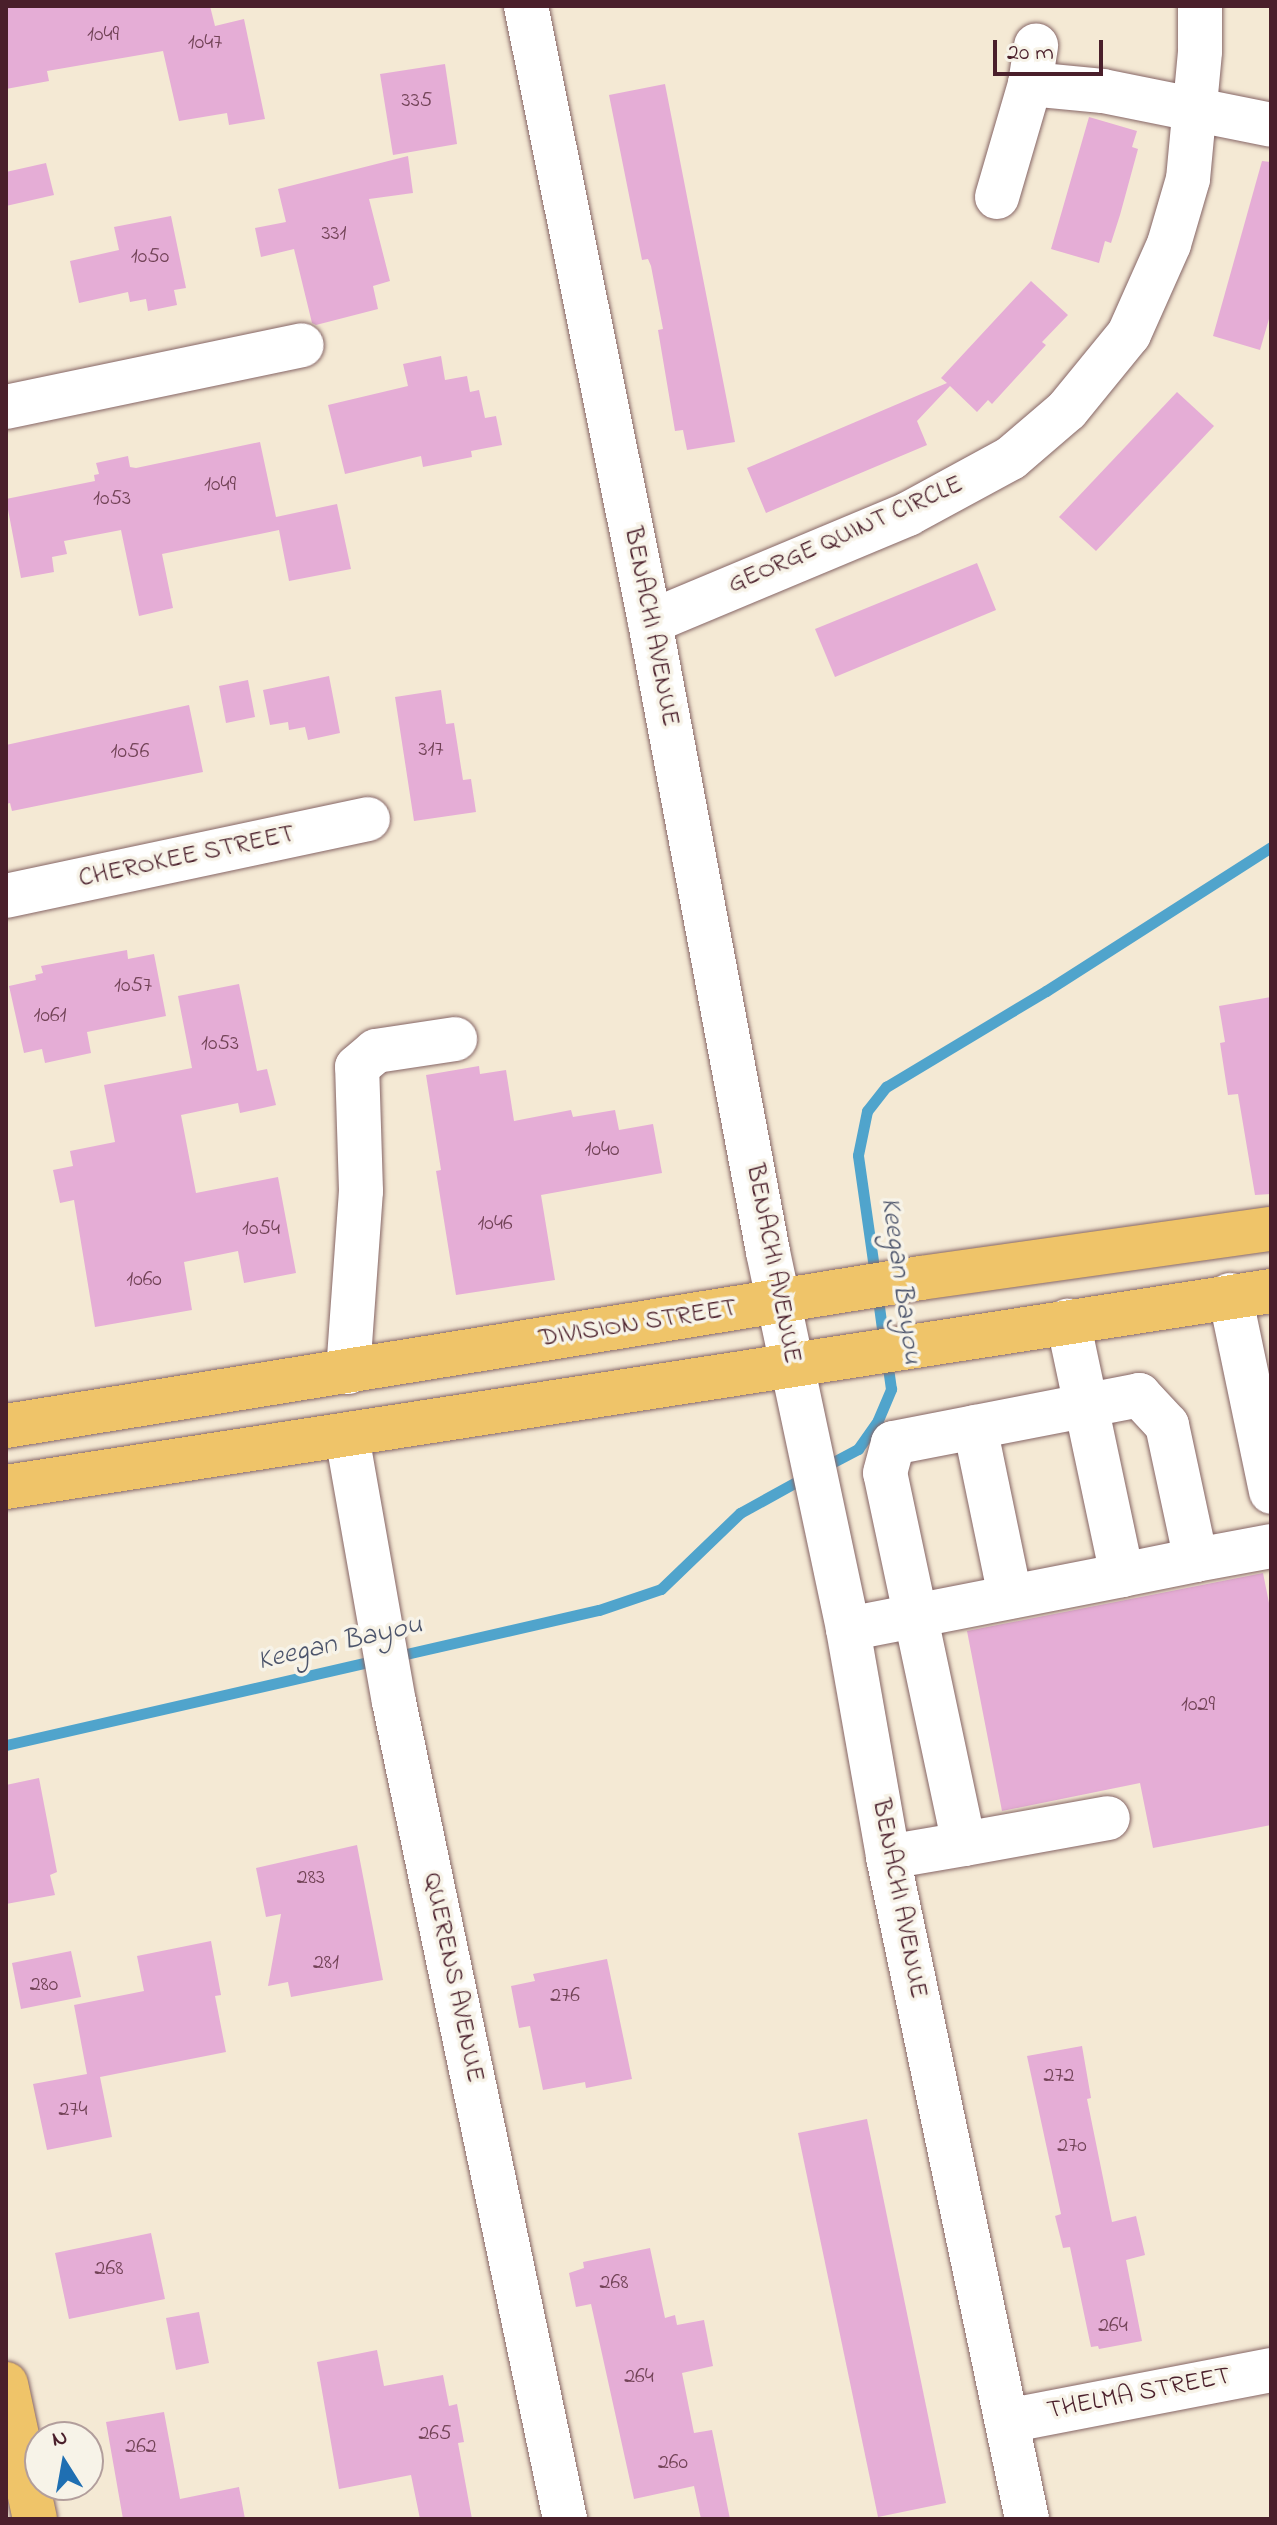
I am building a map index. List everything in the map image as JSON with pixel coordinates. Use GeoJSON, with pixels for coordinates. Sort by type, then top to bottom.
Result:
{"type":"FeatureCollection","features":[{"type":"Feature","properties":{"kind":"main road","name":"DIVISION STREET"},"geometry":{"type":"LineString","coordinates":[[6,1426],[921,1278],[1271,1229]]}},
{"type":"Feature","properties":{"kind":"main road"},"geometry":{"type":"LineString","coordinates":[[6,1487],[1250,1293]]}},
{"type":"Feature","properties":{"kind":"main road"},"geometry":{"type":"LineString","coordinates":[[6,2384],[35,2519]]}},
{"type":"Feature","properties":{"kind":"street","name":"BENACHI AVENUE"},"geometry":{"type":"LineString","coordinates":[[526,6],[650,622],[779,1302],[848,1629],[888,1857],[1027,2519]]}},
{"type":"Feature","properties":{"kind":"street","name":"GEORGE QUINT CIRCLE"},"geometry":{"type":"LineString","coordinates":[[650,622],[908,514],[1011,458],[1067,410],[1129,334],[1169,244],[1188,179],[1200,6]]}},
{"type":"Feature","properties":{"kind":"street"},"geometry":{"type":"LineString","coordinates":[[997,197],[1033,65],[1103,91],[1271,125]]}},
{"type":"Feature","properties":{"kind":"street"},"geometry":{"type":"LineString","coordinates":[[6,407],[302,345]]}},
{"type":"Feature","properties":{"kind":"street","name":"CHEROKEE STREET"},"geometry":{"type":"LineString","coordinates":[[6,896],[368,819]]}},
{"type":"Feature","properties":{"kind":"street"},"geometry":{"type":"LineString","coordinates":[[348,1372],[361,1191],[357,1067],[376,1051],[455,1039]]}},
{"type":"Feature","properties":{"kind":"street"},"geometry":{"type":"LineString","coordinates":[[1250,1293],[1271,1492]]}},
{"type":"Feature","properties":{"kind":"street"},"geometry":{"type":"LineString","coordinates":[[1068,1321],[1122,1575]]}},
{"type":"Feature","properties":{"kind":"street"},"geometry":{"type":"LineString","coordinates":[[964,1844],[885,1473],[893,1443],[1139,1395],[1167,1425],[1196,1560]]}},
{"type":"Feature","properties":{"kind":"street"},"geometry":{"type":"LineString","coordinates":[[975,1427],[1010,1596]]}},
{"type":"Feature","properties":{"kind":"street","name":"QUERENS AVENUE"},"geometry":{"type":"LineString","coordinates":[[347,1436],[394,1702],[565,2519]]}},
{"type":"Feature","properties":{"kind":"street"},"geometry":{"type":"LineString","coordinates":[[848,1629],[1271,1546]]}},
{"type":"Feature","properties":{"kind":"street"},"geometry":{"type":"LineString","coordinates":[[888,1857],[1108,1818]]}},
{"type":"Feature","properties":{"kind":"street","name":"THELMA STREET"},"geometry":{"type":"LineString","coordinates":[[1007,2421],[1271,2370]]}},
{"type":"Feature","properties":{"kind":"building"},"geometry":{"type":"Polygon","coordinates":[[[6,6],[210,6],[215,26],[244,19],[265,119],[229,125],[227,113],[179,121],[163,51],[47,71],[49,81],[6,89],[6,6]]]}},
{"type":"Feature","properties":{"kind":"building"},"geometry":{"type":"Polygon","coordinates":[[[445,64],[457,144],[393,155],[380,74],[445,64]]]}},
{"type":"Feature","properties":{"kind":"building"},"geometry":{"type":"Polygon","coordinates":[[[665,84],[735,442],[687,450],[683,430],[675,431],[658,330],[663,329],[651,266],[648,259],[642,260],[609,95],[665,84]]]}},
{"type":"Feature","properties":{"kind":"building"},"geometry":{"type":"Polygon","coordinates":[[[1089,117],[1137,131],[1132,147],[1138,149],[1120,215],[1111,243],[1105,241],[1099,263],[1051,249],[1089,117]]]}},
{"type":"Feature","properties":{"kind":"building"},"geometry":{"type":"Polygon","coordinates":[[[408,156],[413,193],[369,199],[390,281],[373,286],[378,309],[316,325],[312,323],[294,249],[261,257],[255,228],[286,222],[278,189],[408,156]]]}},
{"type":"Feature","properties":{"kind":"building"},"geometry":{"type":"Polygon","coordinates":[[[1262,161],[1271,162],[1271,312],[1260,350],[1213,336],[1262,161]]]}},
{"type":"Feature","properties":{"kind":"building"},"geometry":{"type":"Polygon","coordinates":[[[46,163],[54,195],[6,206],[6,172],[46,163]]]}},
{"type":"Feature","properties":{"kind":"building"},"geometry":{"type":"Polygon","coordinates":[[[171,216],[186,288],[174,290],[177,305],[148,311],[146,299],[130,302],[128,292],[79,303],[70,261],[119,250],[114,227],[171,216]]]}},
{"type":"Feature","properties":{"kind":"building"},"geometry":{"type":"Polygon","coordinates":[[[1031,281],[1068,315],[1042,342],[1046,345],[992,404],[988,400],[977,412],[950,386],[917,421],[927,445],[766,513],[747,468],[947,383],[941,378],[1031,281]]]}},
{"type":"Feature","properties":{"kind":"building"},"geometry":{"type":"Polygon","coordinates":[[[441,356],[445,380],[467,376],[470,392],[479,390],[485,418],[496,416],[502,445],[471,451],[472,457],[423,467],[421,456],[345,474],[328,405],[408,386],[403,364],[441,356]]]}},
{"type":"Feature","properties":{"kind":"building"},"geometry":{"type":"Polygon","coordinates":[[[1177,392],[1214,426],[1096,551],[1059,517],[1177,392]]]}},
{"type":"Feature","properties":{"kind":"building"},"geometry":{"type":"Polygon","coordinates":[[[260,442],[276,517],[337,504],[351,569],[289,581],[279,530],[162,554],[173,608],[139,616],[121,530],[64,541],[67,554],[52,557],[54,572],[21,578],[6,499],[95,481],[94,475],[99,474],[96,463],[128,456],[130,467],[136,468],[260,442]]]}},
{"type":"Feature","properties":{"kind":"building"},"geometry":{"type":"Polygon","coordinates":[[[977,563],[996,610],[835,677],[815,629],[977,563]]]}},
{"type":"Feature","properties":{"kind":"building"},"geometry":{"type":"Polygon","coordinates":[[[329,676],[340,733],[308,740],[305,727],[289,730],[288,722],[270,725],[263,690],[329,676]]]}},
{"type":"Feature","properties":{"kind":"building"},"geometry":{"type":"Polygon","coordinates":[[[248,680],[255,717],[226,723],[219,686],[248,680]]]}},
{"type":"Feature","properties":{"kind":"building"},"geometry":{"type":"Polygon","coordinates":[[[441,690],[446,724],[454,723],[463,780],[471,779],[476,812],[414,821],[395,697],[441,690]]]}},
{"type":"Feature","properties":{"kind":"building"},"geometry":{"type":"Polygon","coordinates":[[[189,705],[203,772],[12,811],[10,803],[6,804],[6,745],[189,705]]]}},
{"type":"Feature","properties":{"kind":"building"},"geometry":{"type":"Polygon","coordinates":[[[127,950],[128,959],[154,954],[166,1016],[87,1032],[91,1053],[45,1063],[42,1049],[24,1053],[9,986],[36,980],[35,975],[43,973],[41,966],[127,950]]]}},
{"type":"Feature","properties":{"kind":"building"},"geometry":{"type":"Polygon","coordinates":[[[239,984],[257,1071],[267,1069],[276,1105],[240,1113],[238,1103],[181,1115],[196,1193],[278,1177],[296,1273],[244,1283],[238,1251],[184,1262],[192,1310],[95,1327],[74,1200],[60,1203],[53,1170],[73,1166],[70,1151],[115,1142],[104,1085],[192,1068],[178,996],[239,984]]]}},
{"type":"Feature","properties":{"kind":"building"},"geometry":{"type":"Polygon","coordinates":[[[1271,997],[1271,1194],[1255,1195],[1238,1094],[1228,1095],[1220,1043],[1225,1042],[1219,1006],[1271,997]]]}},
{"type":"Feature","properties":{"kind":"building"},"geometry":{"type":"Polygon","coordinates":[[[479,1066],[480,1074],[506,1070],[514,1121],[571,1110],[573,1117],[615,1110],[619,1130],[653,1124],[662,1173],[541,1195],[555,1280],[456,1295],[436,1171],[441,1170],[426,1075],[479,1066]]]}},
{"type":"Feature","properties":{"kind":"building"},"geometry":{"type":"Polygon","coordinates":[[[1263,1573],[1271,1613],[1271,1825],[1153,1848],[1140,1783],[1002,1811],[967,1631],[1263,1573]]]}},
{"type":"Feature","properties":{"kind":"building"},"geometry":{"type":"Polygon","coordinates":[[[39,1778],[57,1872],[50,1875],[55,1895],[6,1904],[6,1785],[39,1778]]]}},
{"type":"Feature","properties":{"kind":"building"},"geometry":{"type":"Polygon","coordinates":[[[357,1845],[383,1980],[291,1997],[288,1982],[268,1986],[281,1914],[266,1917],[256,1868],[357,1845]]]}},
{"type":"Feature","properties":{"kind":"building"},"geometry":{"type":"Polygon","coordinates":[[[211,1941],[221,1995],[215,1996],[226,2052],[100,2077],[112,2137],[47,2150],[33,2084],[87,2074],[74,2005],[144,1991],[137,1956],[211,1941]]]}},
{"type":"Feature","properties":{"kind":"building"},"geometry":{"type":"Polygon","coordinates":[[[71,1951],[81,1997],[21,2009],[12,1963],[71,1951]]]}},
{"type":"Feature","properties":{"kind":"building"},"geometry":{"type":"Polygon","coordinates":[[[607,1959],[632,2079],[586,2088],[585,2082],[543,2090],[530,2026],[519,2028],[511,1986],[535,1981],[533,1974],[607,1959]]]}},
{"type":"Feature","properties":{"kind":"building"},"geometry":{"type":"Polygon","coordinates":[[[1082,2046],[1091,2098],[1087,2099],[1112,2222],[1136,2216],[1145,2255],[1126,2260],[1142,2341],[1099,2349],[1098,2346],[1091,2347],[1070,2247],[1063,2248],[1055,2216],[1061,2214],[1027,2056],[1082,2046]]]}},
{"type":"Feature","properties":{"kind":"building"},"geometry":{"type":"Polygon","coordinates":[[[867,2119],[946,2503],[878,2517],[798,2133],[867,2119]]]}},
{"type":"Feature","properties":{"kind":"building"},"geometry":{"type":"Polygon","coordinates":[[[151,2233],[165,2299],[69,2319],[55,2253],[151,2233]]]}},
{"type":"Feature","properties":{"kind":"building"},"geometry":{"type":"Polygon","coordinates":[[[650,2248],[665,2318],[675,2315],[677,2325],[704,2320],[713,2366],[682,2373],[694,2433],[712,2430],[730,2519],[701,2519],[694,2486],[634,2499],[591,2304],[576,2307],[569,2273],[584,2268],[583,2262],[650,2248]]]}},
{"type":"Feature","properties":{"kind":"building"},"geometry":{"type":"Polygon","coordinates":[[[199,2312],[209,2363],[176,2370],[166,2318],[199,2312]]]}},
{"type":"Feature","properties":{"kind":"building"},"geometry":{"type":"Polygon","coordinates":[[[377,2350],[384,2386],[443,2375],[449,2406],[457,2404],[464,2442],[458,2443],[472,2519],[420,2519],[411,2475],[339,2489],[317,2362],[377,2350]]]}},
{"type":"Feature","properties":{"kind":"building"},"geometry":{"type":"Polygon","coordinates":[[[164,2412],[180,2499],[239,2487],[245,2519],[123,2519],[106,2422],[164,2412]]]}},
{"type":"Feature","properties":{"kind":"waterway","name":"Keegan Bayou"},"geometry":{"type":"LineString","coordinates":[[875,1275],[858,1155],[867,1111],[886,1087],[1046,991],[1271,847]]}},
{"type":"Feature","properties":{"kind":"waterway","name":"Keegan Bayou"},"geometry":{"type":"LineString","coordinates":[[877,1292],[884,1343]]}},
{"type":"Feature","properties":{"kind":"waterway","name":"Keegan Bayou"},"geometry":{"type":"LineString","coordinates":[[822,1468],[858,1449],[878,1420],[891,1389],[887,1360]]}},
{"type":"Feature","properties":{"kind":"waterway","name":"Keegan Bayou"},"geometry":{"type":"LineString","coordinates":[[393,1657],[599,1610],[661,1589],[740,1513],[807,1476]]}},
{"type":"Feature","properties":{"kind":"waterway","name":"Keegan Bayou"},"geometry":{"type":"LineString","coordinates":[[6,1745],[376,1660]]}}]}
